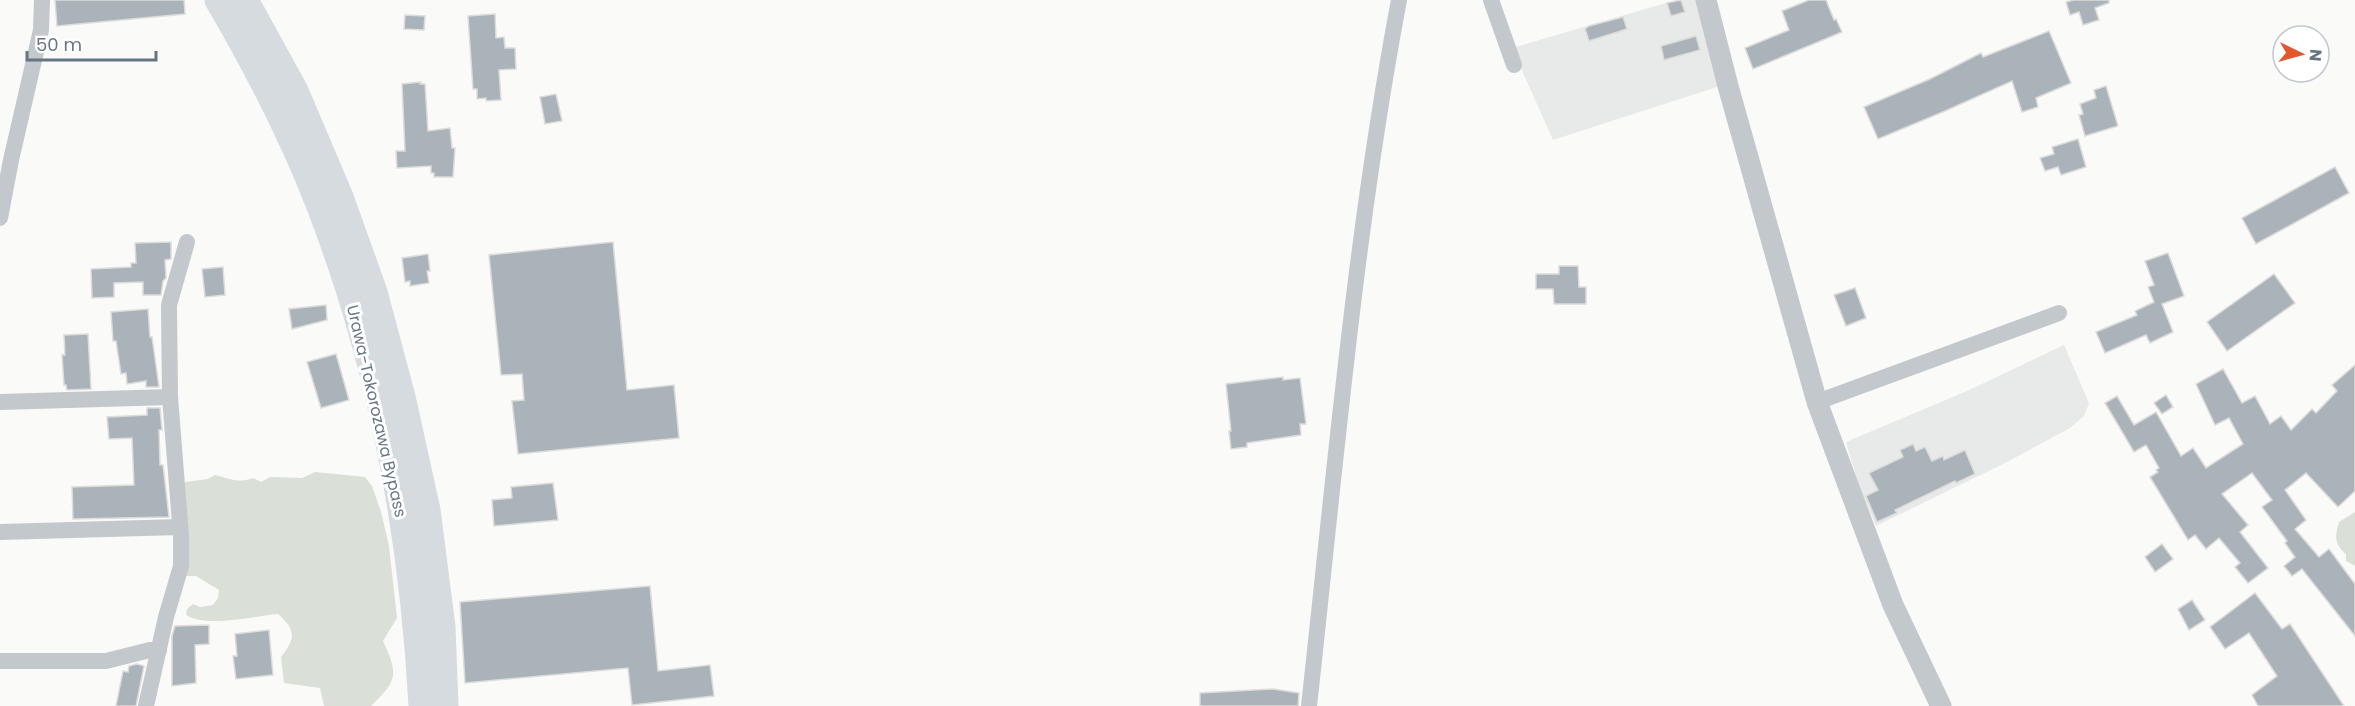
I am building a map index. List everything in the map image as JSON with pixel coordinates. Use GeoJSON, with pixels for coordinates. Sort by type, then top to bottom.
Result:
{"type":"FeatureCollection","features":[{"type":"Feature","properties":{"kind":"highway","name":"Urawa-Tokorozawa Bypass"},"geometry":{"type":"LineString","coordinates":[[218,0],[272,100],[319,204],[353,304],[380,410],[404,528],[418,643],[422,706]]}},
{"type":"Feature","properties":{"kind":"highway","name":"Urawa-Tokorozawa Bypass"},"geometry":{"type":"LineString","coordinates":[[245,0],[295,91],[340,197],[374,292],[402,397],[427,510],[442,627],[446,706]]}},
{"type":"Feature","properties":{"kind":"street"},"geometry":{"type":"LineString","coordinates":[[0,218],[10,160],[41,30],[42,0]]}},
{"type":"Feature","properties":{"kind":"street"},"geometry":{"type":"LineString","coordinates":[[1309,706],[1351,315],[1380,98],[1399,0]]}},
{"type":"Feature","properties":{"kind":"street"},"geometry":{"type":"LineString","coordinates":[[1491,0],[1514,65]]}},
{"type":"Feature","properties":{"kind":"street"},"geometry":{"type":"LineString","coordinates":[[1706,0],[1817,402],[1893,605],[1941,706]]}},
{"type":"Feature","properties":{"kind":"street"},"geometry":{"type":"LineString","coordinates":[[146,706],[181,566],[170,397],[169,305],[187,242]]}},
{"type":"Feature","properties":{"kind":"street"},"geometry":{"type":"LineString","coordinates":[[1817,402],[2059,313]]}},
{"type":"Feature","properties":{"kind":"street"},"geometry":{"type":"LineString","coordinates":[[0,402],[170,397]]}},
{"type":"Feature","properties":{"kind":"street"},"geometry":{"type":"LineString","coordinates":[[0,532],[180,527]]}},
{"type":"Feature","properties":{"kind":"street"},"geometry":{"type":"LineString","coordinates":[[0,661],[106,661],[150,650],[159,650]]}},
{"type":"Feature","properties":{"kind":"shaded area"},"geometry":{"type":"Polygon","coordinates":[[[1676,0],[1698,0],[1720,86],[1553,140],[1512,48],[1676,0]]]}},
{"type":"Feature","properties":{"kind":"shaded area"},"geometry":{"type":"Polygon","coordinates":[[[2064,345],[2089,403],[2084,416],[2070,428],[2005,463],[1876,526],[1859,486],[1846,442],[1967,391],[2064,345]]]}},
{"type":"Feature","properties":{"kind":"shaded area"},"geometry":{"type":"Polygon","coordinates":[[[315,472],[365,477],[372,486],[381,512],[389,546],[397,618],[383,641],[392,662],[393,677],[386,690],[371,706],[324,706],[320,688],[284,683],[281,657],[289,645],[292,634],[288,625],[278,614],[218,621],[195,619],[186,615],[187,609],[193,604],[200,607],[213,605],[218,598],[219,590],[196,576],[186,576],[185,482],[208,479],[215,475],[238,480],[253,478],[261,482],[270,477],[302,478],[315,472]]]}},
{"type":"Feature","properties":{"kind":"shaded area"},"geometry":{"type":"Polygon","coordinates":[[[2355,512],[2355,566],[2346,561],[2346,554],[2339,547],[2336,536],[2339,522],[2355,512]]]}},
{"type":"Feature","properties":{"kind":"building"},"geometry":{"type":"Polygon","coordinates":[[[55,0],[184,0],[185,14],[57,26],[55,0]]]}},
{"type":"Feature","properties":{"kind":"building"},"geometry":{"type":"Polygon","coordinates":[[[1681,0],[1685,12],[1671,16],[1667,3],[1681,0]]]}},
{"type":"Feature","properties":{"kind":"building"},"geometry":{"type":"Polygon","coordinates":[[[1809,0],[1826,0],[1842,32],[1753,69],[1745,48],[1789,30],[1782,11],[1809,0]]]}},
{"type":"Feature","properties":{"kind":"building"},"geometry":{"type":"Polygon","coordinates":[[[2109,0],[2109,3],[2095,8],[2099,20],[2083,25],[2079,12],[2070,15],[2066,2],[2109,0]]]}},
{"type":"Feature","properties":{"kind":"building"},"geometry":{"type":"Polygon","coordinates":[[[495,14],[496,38],[504,37],[505,48],[515,48],[516,69],[499,70],[501,100],[486,101],[486,98],[477,99],[477,89],[473,89],[468,16],[495,14]]]}},
{"type":"Feature","properties":{"kind":"building"},"geometry":{"type":"Polygon","coordinates":[[[405,15],[425,16],[424,30],[404,29],[405,15]]]}},
{"type":"Feature","properties":{"kind":"building"},"geometry":{"type":"Polygon","coordinates":[[[1623,17],[1627,29],[1589,41],[1585,29],[1589,26],[1623,17]]]}},
{"type":"Feature","properties":{"kind":"building"},"geometry":{"type":"Polygon","coordinates":[[[2049,31],[2071,83],[2036,98],[2038,107],[2022,112],[2012,81],[1878,139],[1864,107],[1930,79],[1981,53],[1983,57],[2049,31]]]}},
{"type":"Feature","properties":{"kind":"building"},"geometry":{"type":"Polygon","coordinates":[[[1696,36],[1700,50],[1664,60],[1661,46],[1696,36]]]}},
{"type":"Feature","properties":{"kind":"building"},"geometry":{"type":"Polygon","coordinates":[[[421,82],[420,84],[425,84],[428,131],[450,128],[452,148],[455,148],[453,177],[434,177],[434,173],[431,173],[431,166],[397,168],[396,151],[405,151],[402,84],[421,82]]]}},
{"type":"Feature","properties":{"kind":"building"},"geometry":{"type":"Polygon","coordinates":[[[2106,86],[2118,126],[2085,136],[2079,115],[2083,114],[2080,104],[2096,98],[2094,90],[2106,86]]]}},
{"type":"Feature","properties":{"kind":"building"},"geometry":{"type":"Polygon","coordinates":[[[556,94],[562,121],[545,124],[540,97],[556,94]]]}},
{"type":"Feature","properties":{"kind":"building"},"geometry":{"type":"Polygon","coordinates":[[[2078,139],[2086,167],[2061,175],[2058,167],[2045,171],[2040,158],[2054,154],[2052,147],[2078,139]]]}},
{"type":"Feature","properties":{"kind":"building"},"geometry":{"type":"Polygon","coordinates":[[[2335,167],[2349,193],[2256,244],[2242,218],[2335,167]]]}},
{"type":"Feature","properties":{"kind":"building"},"geometry":{"type":"Polygon","coordinates":[[[171,242],[171,259],[165,260],[166,278],[163,281],[161,295],[143,295],[143,282],[114,283],[114,297],[92,298],[91,269],[131,267],[131,263],[136,263],[135,243],[171,242]]]}},
{"type":"Feature","properties":{"kind":"building"},"geometry":{"type":"Polygon","coordinates":[[[613,242],[627,390],[674,385],[679,438],[518,454],[512,401],[524,400],[522,374],[501,375],[489,255],[613,242]]]}},
{"type":"Feature","properties":{"kind":"building"},"geometry":{"type":"Polygon","coordinates":[[[2168,253],[2184,296],[2162,304],[2173,332],[2150,343],[2146,335],[2105,353],[2096,332],[2137,315],[2135,311],[2154,302],[2148,287],[2154,285],[2145,261],[2168,253]]]}},
{"type":"Feature","properties":{"kind":"building"},"geometry":{"type":"Polygon","coordinates":[[[428,254],[429,283],[410,286],[410,281],[405,282],[402,258],[428,254]]]}},
{"type":"Feature","properties":{"kind":"building"},"geometry":{"type":"Polygon","coordinates":[[[1559,266],[1578,266],[1579,287],[1586,287],[1586,304],[1554,304],[1553,289],[1536,289],[1536,274],[1559,274],[1559,266]]]}},
{"type":"Feature","properties":{"kind":"building"},"geometry":{"type":"Polygon","coordinates":[[[223,267],[225,295],[205,297],[202,269],[223,267]]]}},
{"type":"Feature","properties":{"kind":"building"},"geometry":{"type":"Polygon","coordinates":[[[2274,274],[2295,303],[2227,351],[2207,322],[2274,274]]]}},
{"type":"Feature","properties":{"kind":"building"},"geometry":{"type":"Polygon","coordinates":[[[1855,288],[1866,318],[1846,326],[1834,295],[1855,288]]]}},
{"type":"Feature","properties":{"kind":"building"},"geometry":{"type":"Polygon","coordinates":[[[326,305],[327,320],[292,329],[289,309],[326,305]]]}},
{"type":"Feature","properties":{"kind":"building"},"geometry":{"type":"Polygon","coordinates":[[[148,309],[150,337],[152,337],[159,387],[146,387],[146,381],[127,384],[126,373],[121,374],[116,341],[113,341],[111,312],[148,309]]]}},
{"type":"Feature","properties":{"kind":"building"},"geometry":{"type":"Polygon","coordinates":[[[88,334],[91,389],[67,390],[64,385],[62,355],[65,355],[64,335],[88,334]]]}},
{"type":"Feature","properties":{"kind":"building"},"geometry":{"type":"Polygon","coordinates":[[[336,354],[349,400],[321,408],[307,362],[336,354]]]}},
{"type":"Feature","properties":{"kind":"building"},"geometry":{"type":"Polygon","coordinates":[[[2355,365],[2355,491],[2338,507],[2306,473],[2285,490],[2306,520],[2295,529],[2319,557],[2329,549],[2355,584],[2355,636],[2302,569],[2292,576],[2284,566],[2295,557],[2285,543],[2287,541],[2262,507],[2272,500],[2252,473],[2222,494],[2248,525],[2240,532],[2268,568],[2248,583],[2235,567],[2240,563],[2219,538],[2206,549],[2195,535],[2188,540],[2150,477],[2158,472],[2156,470],[2159,468],[2146,445],[2134,452],[2105,403],[2117,396],[2134,425],[2156,412],[2181,456],[2193,448],[2206,468],[2243,444],[2229,418],[2215,425],[2196,384],[2223,369],[2242,403],[2255,396],[2270,424],[2281,416],[2291,430],[2312,409],[2316,413],[2337,391],[2332,385],[2355,365]]]}},
{"type":"Feature","properties":{"kind":"building"},"geometry":{"type":"Polygon","coordinates":[[[1283,377],[1283,380],[1300,378],[1306,424],[1300,424],[1301,435],[1247,443],[1247,447],[1231,449],[1226,384],[1283,377]]]}},
{"type":"Feature","properties":{"kind":"building"},"geometry":{"type":"Polygon","coordinates":[[[2166,395],[2173,407],[2162,414],[2154,403],[2166,395]]]}},
{"type":"Feature","properties":{"kind":"building"},"geometry":{"type":"Polygon","coordinates":[[[147,408],[160,408],[162,430],[159,430],[160,465],[163,465],[169,517],[73,519],[72,487],[134,485],[132,438],[109,439],[107,417],[147,415],[147,408]]]}},
{"type":"Feature","properties":{"kind":"building"},"geometry":{"type":"Polygon","coordinates":[[[1913,444],[1916,451],[1925,447],[1932,461],[1943,456],[1944,460],[1965,450],[1975,474],[1956,483],[1955,481],[1895,510],[1897,513],[1877,522],[1866,496],[1878,490],[1869,473],[1903,457],[1900,450],[1913,444]]]}},
{"type":"Feature","properties":{"kind":"building"},"geometry":{"type":"Polygon","coordinates":[[[553,483],[558,520],[494,526],[492,500],[512,498],[511,487],[553,483]]]}},
{"type":"Feature","properties":{"kind":"building"},"geometry":{"type":"Polygon","coordinates":[[[2162,544],[2173,559],[2155,572],[2145,557],[2162,544]]]}},
{"type":"Feature","properties":{"kind":"building"},"geometry":{"type":"Polygon","coordinates":[[[650,586],[658,671],[710,665],[714,696],[632,705],[628,668],[465,683],[460,602],[650,586]]]}},
{"type":"Feature","properties":{"kind":"building"},"geometry":{"type":"Polygon","coordinates":[[[2255,593],[2282,629],[2290,624],[2344,706],[2258,706],[2252,695],[2277,676],[2249,633],[2225,649],[2210,627],[2255,593]]]}},
{"type":"Feature","properties":{"kind":"building"},"geometry":{"type":"Polygon","coordinates":[[[2192,600],[2205,620],[2189,630],[2178,609],[2192,600]]]}},
{"type":"Feature","properties":{"kind":"building"},"geometry":{"type":"Polygon","coordinates":[[[209,625],[209,644],[195,645],[196,683],[172,686],[172,636],[175,626],[209,625]]]}},
{"type":"Feature","properties":{"kind":"building"},"geometry":{"type":"Polygon","coordinates":[[[269,630],[273,675],[236,679],[233,656],[237,656],[235,634],[269,630]]]}},
{"type":"Feature","properties":{"kind":"building"},"geometry":{"type":"Polygon","coordinates":[[[137,664],[144,666],[136,706],[116,706],[123,671],[128,672],[129,666],[137,664]]]}},
{"type":"Feature","properties":{"kind":"building"},"geometry":{"type":"Polygon","coordinates":[[[1273,689],[1299,693],[1298,706],[1200,706],[1200,693],[1273,689]]]}}]}
